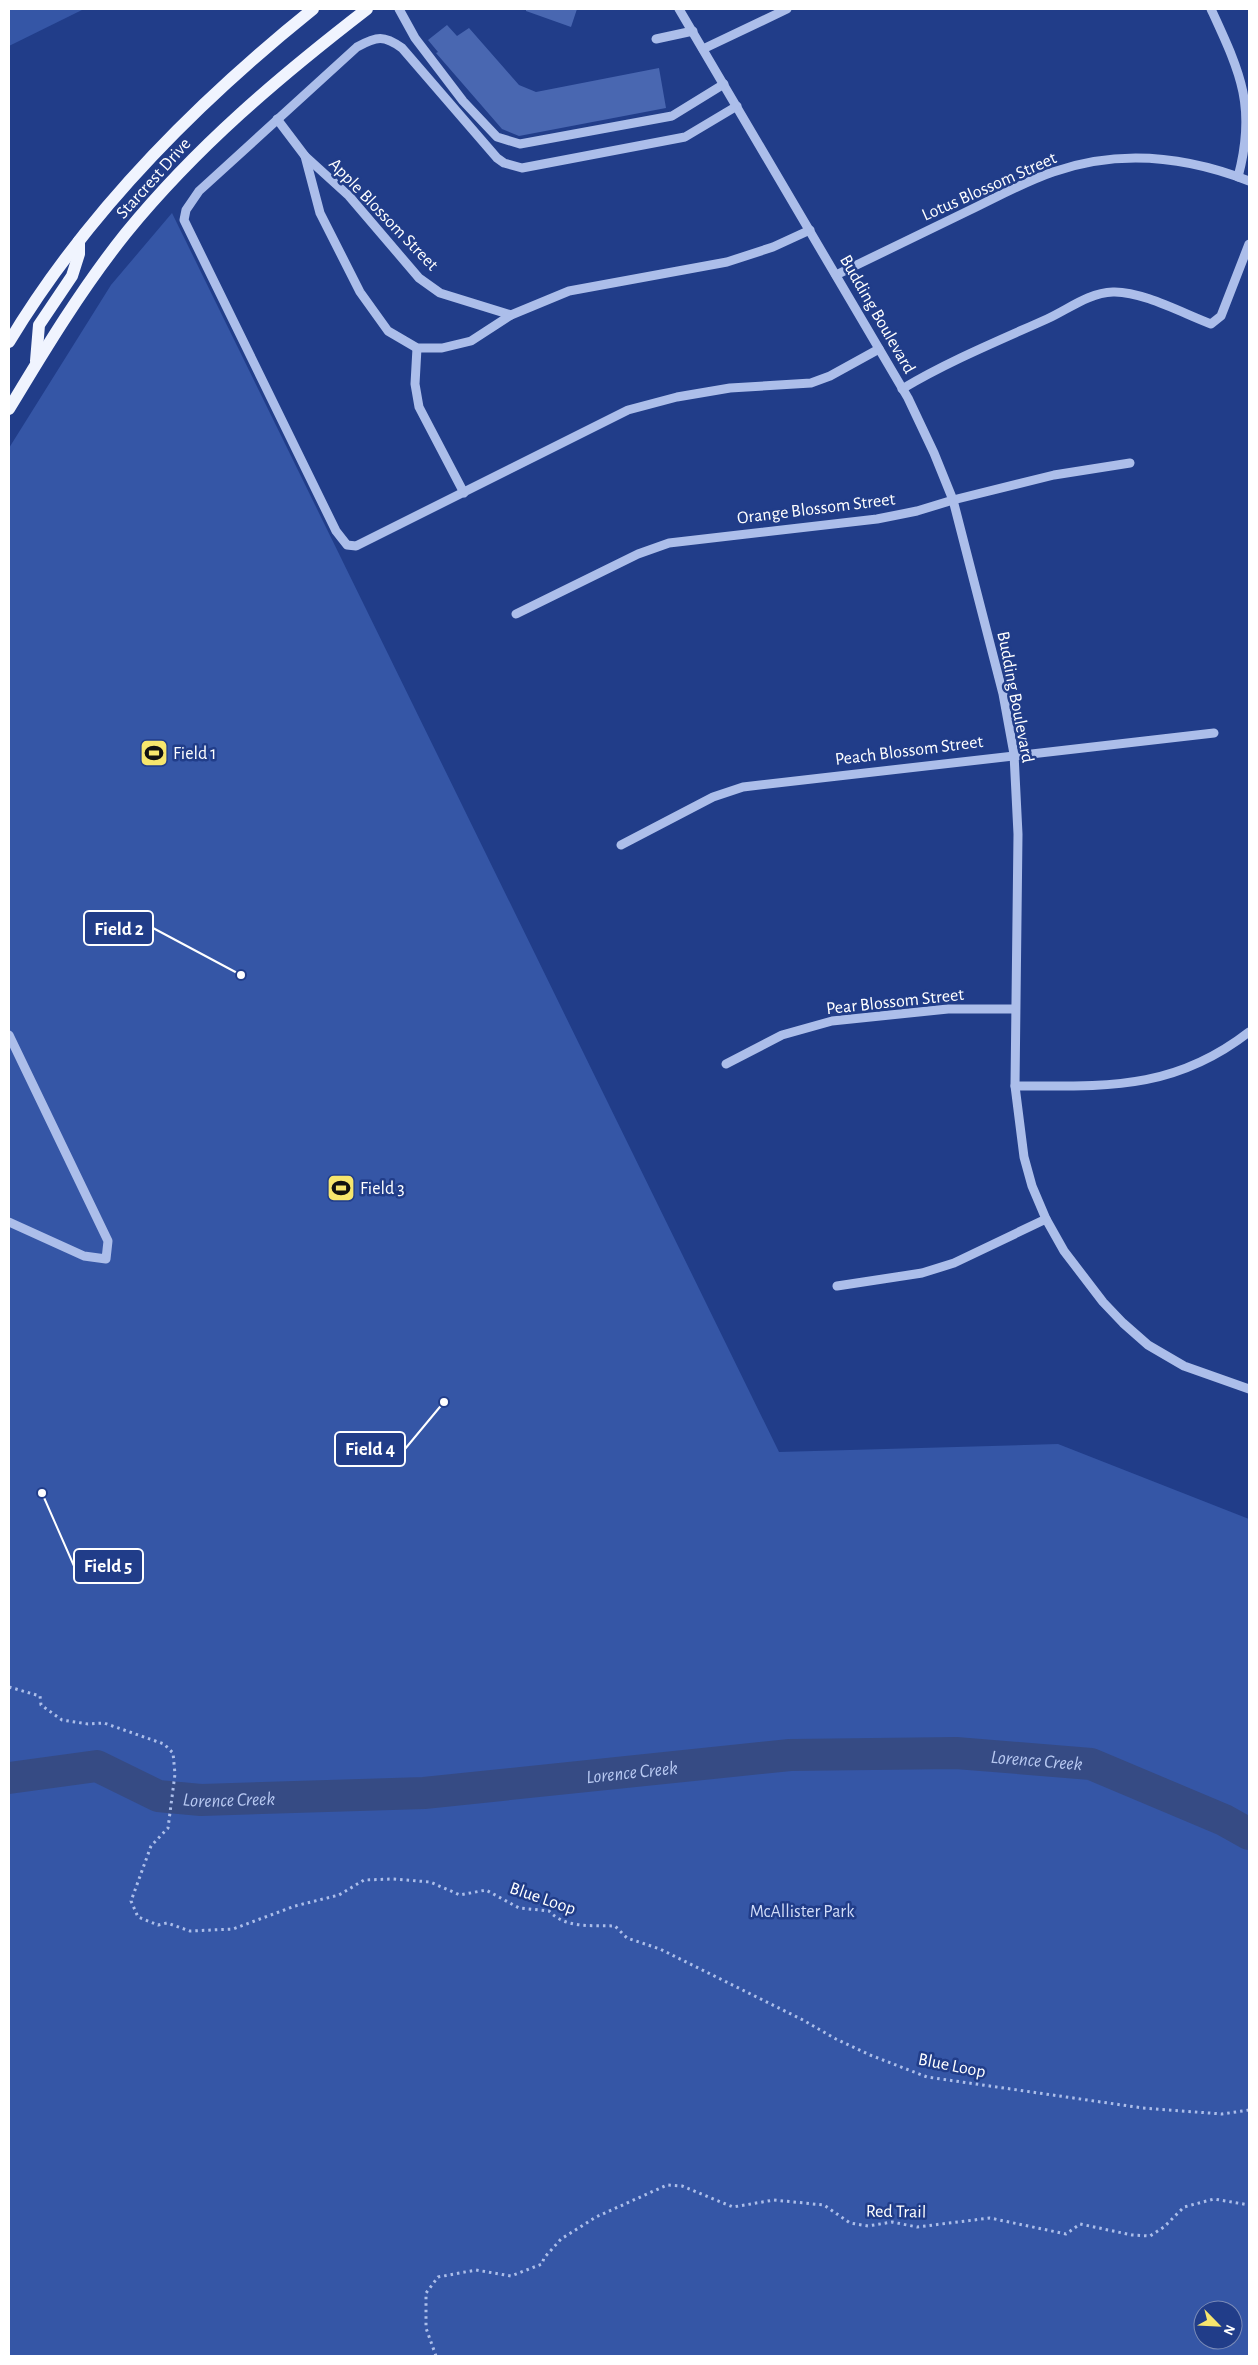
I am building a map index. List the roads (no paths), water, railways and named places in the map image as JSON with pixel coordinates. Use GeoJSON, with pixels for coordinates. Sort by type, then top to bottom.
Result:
{"type":"FeatureCollection","features":[{"type":"Feature","properties":{"kind":"main road","name":"Starcrest Drive"},"geometry":{"type":"LineString","coordinates":[[9,342],[79,241],[140,167],[257,54],[313,9]]}},
{"type":"Feature","properties":{"kind":"main road","name":"Starcrest Drive"},"geometry":{"type":"LineString","coordinates":[[9,409],[83,289],[126,233],[184,168],[241,112],[295,64],[367,9]]}},
{"type":"Feature","properties":{"kind":"main road"},"geometry":{"type":"LineString","coordinates":[[36,363],[40,325],[72,276],[79,254],[79,241]]}},
{"type":"Feature","properties":{"kind":"street"},"geometry":{"type":"LineString","coordinates":[[399,9],[415,38],[463,101],[497,138],[520,144],[672,116],[724,84]]}},
{"type":"Feature","properties":{"kind":"street","name":"Budding Boulevard"},"geometry":{"type":"LineString","coordinates":[[679,9],[902,389],[934,453],[952,500],[1002,694],[1014,754],[1018,834],[1015,1086],[1024,1157],[1046,1219],[1083,1279],[1102,1302],[1148,1345],[1184,1366],[1249,1389]]}},
{"type":"Feature","properties":{"kind":"street"},"geometry":{"type":"LineString","coordinates":[[703,49],[787,9]]}},
{"type":"Feature","properties":{"kind":"street"},"geometry":{"type":"LineString","coordinates":[[1211,9],[1243,86],[1247,118],[1244,152],[1238,177]]}},
{"type":"Feature","properties":{"kind":"street"},"geometry":{"type":"LineString","coordinates":[[656,39],[693,31]]}},
{"type":"Feature","properties":{"kind":"street"},"geometry":{"type":"LineString","coordinates":[[737,106],[685,137],[548,164],[522,168],[510,166],[498,158],[402,48],[390,39],[381,37],[357,47],[199,191],[186,210],[184,220],[336,532],[347,545],[356,546],[628,410],[730,388],[811,383],[830,376],[879,349]]}},
{"type":"Feature","properties":{"kind":"street","name":"Apple Blossom Street"},"geometry":{"type":"LineString","coordinates":[[277,119],[305,156],[349,196],[419,278],[440,293],[511,315]]}},
{"type":"Feature","properties":{"kind":"street","name":"Apple Blossom Street"},"geometry":{"type":"LineString","coordinates":[[305,156],[320,213],[360,292],[388,331],[417,348]]}},
{"type":"Feature","properties":{"kind":"street","name":"Lotus Blossom Street"},"geometry":{"type":"LineString","coordinates":[[836,275],[1029,182],[1078,164],[1130,157],[1157,158],[1183,161],[1249,181]]}},
{"type":"Feature","properties":{"kind":"street"},"geometry":{"type":"LineString","coordinates":[[464,493],[428,428],[419,407],[415,384],[417,348],[442,348],[471,341],[511,315],[569,290],[727,262],[774,247],[810,230]]}},
{"type":"Feature","properties":{"kind":"street"},"geometry":{"type":"LineString","coordinates":[[902,389],[935,369],[1055,315],[1090,296],[1114,292],[1141,296],[1211,324],[1221,316],[1249,244]]}},
{"type":"Feature","properties":{"kind":"street","name":"Orange Blossom Street"},"geometry":{"type":"LineString","coordinates":[[516,614],[638,554],[669,543],[877,519],[917,511],[952,500],[1054,475],[1130,462]]}},
{"type":"Feature","properties":{"kind":"street","name":"Peach Blossom Street"},"geometry":{"type":"LineString","coordinates":[[621,845],[713,797],[742,787],[1014,754],[1214,733]]}},
{"type":"Feature","properties":{"kind":"street","name":"Pear Blossom Street"},"geometry":{"type":"LineString","coordinates":[[726,1064],[782,1036],[832,1022],[948,1009],[1015,1009]]}},
{"type":"Feature","properties":{"kind":"street"},"geometry":{"type":"LineString","coordinates":[[1015,1086],[1112,1086],[1151,1080],[1184,1070],[1210,1058],[1249,1032]]}},
{"type":"Feature","properties":{"kind":"street"},"geometry":{"type":"LineString","coordinates":[[9,1035],[108,1240],[106,1259],[84,1256],[9,1222]]}},
{"type":"Feature","properties":{"kind":"street"},"geometry":{"type":"LineString","coordinates":[[837,1286],[922,1273],[954,1263],[1046,1219]]}},
{"type":"Feature","properties":{"kind":"waterway","name":"Lorence Creek"},"geometry":{"type":"LineString","coordinates":[[9,1778],[97,1766],[158,1796],[201,1800],[424,1793],[790,1755],[956,1753],[1091,1764],[1224,1820],[1249,1834]]}},
{"type":"Feature","properties":{"kind":"place","name":"Field 1"},"geometry":{"type":"Point","coordinates":[154,753]}},
{"type":"Feature","properties":{"kind":"place","name":"Field 2"},"geometry":{"type":"Point","coordinates":[241,975]}},
{"type":"Feature","properties":{"kind":"place","name":"Field 3"},"geometry":{"type":"Point","coordinates":[341,1188]}},
{"type":"Feature","properties":{"kind":"place","name":"Field 4"},"geometry":{"type":"Point","coordinates":[444,1402]}},
{"type":"Feature","properties":{"kind":"place","name":"Field 5"},"geometry":{"type":"Point","coordinates":[42,1493]}},
{"type":"Feature","properties":{"kind":"park label","name":"McAllister Park"},"geometry":{"type":"Point","coordinates":[802,1911]}}]}
